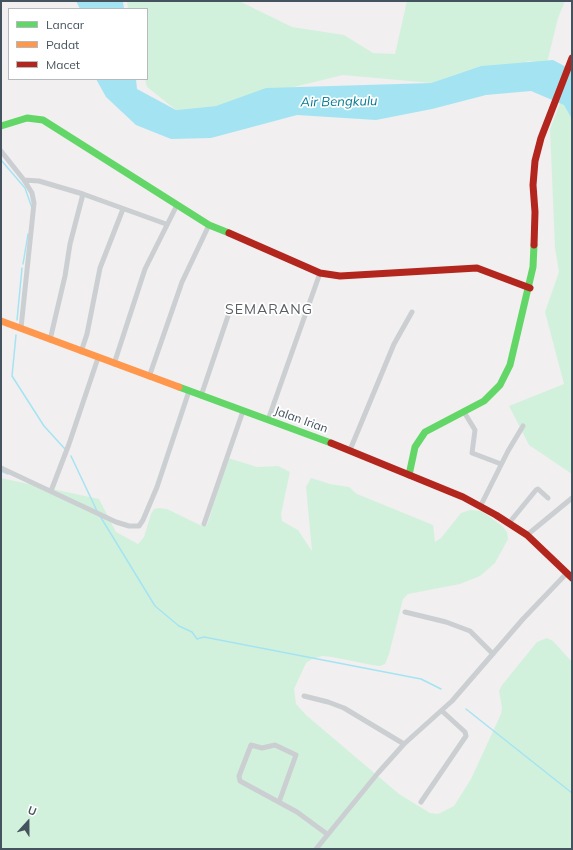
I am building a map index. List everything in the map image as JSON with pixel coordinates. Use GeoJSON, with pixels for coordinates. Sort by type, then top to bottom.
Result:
{"type":"FeatureCollection","features":[{"type":"Feature","properties":{"kind":"street"},"geometry":{"type":"LineString","coordinates":[[409,475],[416,448],[425,432],[484,400],[500,385],[510,365],[530,288],[534,247],[533,171],[541,138],[571,61]]}},
{"type":"Feature","properties":{"kind":"street"},"geometry":{"type":"LineString","coordinates":[[1,126],[27,118],[43,120],[209,225],[320,273],[340,276],[477,268],[530,288]]}},
{"type":"Feature","properties":{"kind":"street"},"geometry":{"type":"LineString","coordinates":[[1,151],[24,180],[33,198],[34,208],[26,261],[20,328]]}},
{"type":"Feature","properties":{"kind":"street"},"geometry":{"type":"LineString","coordinates":[[24,180],[39,181],[83,194],[166,224]]}},
{"type":"Feature","properties":{"kind":"street"},"geometry":{"type":"LineString","coordinates":[[50,340],[65,276],[70,244],[83,194]]}},
{"type":"Feature","properties":{"kind":"street"},"geometry":{"type":"LineString","coordinates":[[114,364],[145,269],[166,224],[177,205]]}},
{"type":"Feature","properties":{"kind":"street"},"geometry":{"type":"LineString","coordinates":[[81,352],[100,268],[123,209]]}},
{"type":"Feature","properties":{"kind":"street"},"geometry":{"type":"LineString","coordinates":[[149,377],[182,282],[209,225]]}},
{"type":"Feature","properties":{"kind":"street"},"geometry":{"type":"LineString","coordinates":[[268,420],[320,273]]}},
{"type":"Feature","properties":{"kind":"street"},"geometry":{"type":"LineString","coordinates":[[201,396],[231,307]]}},
{"type":"Feature","properties":{"kind":"street"},"geometry":{"type":"LineString","coordinates":[[350,450],[394,344],[412,312]]}},
{"type":"Feature","properties":{"kind":"street","name":"Jalan Irian"},"geometry":{"type":"LineString","coordinates":[[1,321],[189,392],[350,450],[463,496],[527,535],[570,575]]}},
{"type":"Feature","properties":{"kind":"street"},"geometry":{"type":"LineString","coordinates":[[51,491],[69,444],[98,358]]}},
{"type":"Feature","properties":{"kind":"street"},"geometry":{"type":"LineString","coordinates":[[1,468],[100,515],[129,526],[136,527],[141,524],[157,486],[189,392]]}},
{"type":"Feature","properties":{"kind":"street"},"geometry":{"type":"LineString","coordinates":[[204,524],[243,411]]}},
{"type":"Feature","properties":{"kind":"street"},"geometry":{"type":"LineString","coordinates":[[464,412],[475,430],[472,453],[501,464]]}},
{"type":"Feature","properties":{"kind":"street"},"geometry":{"type":"LineString","coordinates":[[481,506],[501,464],[523,426]]}},
{"type":"Feature","properties":{"kind":"street"},"geometry":{"type":"LineString","coordinates":[[509,523],[536,490],[538,489],[548,498]]}},
{"type":"Feature","properties":{"kind":"street"},"geometry":{"type":"LineString","coordinates":[[527,535],[572,498]]}},
{"type":"Feature","properties":{"kind":"street"},"geometry":{"type":"LineString","coordinates":[[316,849],[363,790],[404,744],[442,711],[523,619],[570,575]]}},
{"type":"Feature","properties":{"kind":"street"},"geometry":{"type":"LineString","coordinates":[[405,612],[446,622],[470,631],[493,654]]}},
{"type":"Feature","properties":{"kind":"street"},"geometry":{"type":"LineString","coordinates":[[304,696],[344,708],[404,744]]}},
{"type":"Feature","properties":{"kind":"street"},"geometry":{"type":"LineString","coordinates":[[421,802],[466,736],[465,732],[442,711]]}},
{"type":"Feature","properties":{"kind":"street"},"geometry":{"type":"LineString","coordinates":[[278,802],[296,755],[275,745],[262,748],[251,745],[239,779],[241,783],[297,812],[327,834]]}},
{"type":"Feature","properties":{"kind":"green space"},"geometry":{"type":"Polygon","coordinates":[[[127,1],[239,1],[292,27],[344,35],[373,53],[395,54],[407,1],[565,1],[558,18],[547,63],[528,61],[509,73],[481,66],[431,83],[343,75],[216,106],[176,110],[147,87],[145,80],[148,80],[148,8],[128,8],[127,1]]]}},
{"type":"Feature","properties":{"kind":"green space"},"geometry":{"type":"Polygon","coordinates":[[[572,73],[572,474],[529,445],[509,406],[564,384],[545,312],[559,272],[555,248],[550,129],[572,73]]]}},
{"type":"Feature","properties":{"kind":"green space"},"geometry":{"type":"Polygon","coordinates":[[[228,458],[257,467],[278,466],[290,472],[281,514],[282,521],[298,530],[312,551],[306,487],[311,478],[330,484],[349,487],[357,494],[433,525],[435,542],[441,538],[461,513],[470,510],[482,511],[502,526],[507,532],[508,539],[495,563],[480,576],[460,584],[408,594],[403,599],[385,664],[380,666],[372,665],[322,656],[312,659],[306,663],[294,689],[296,704],[306,715],[399,794],[430,813],[438,814],[454,806],[471,779],[501,714],[502,707],[499,691],[502,685],[537,642],[547,638],[553,641],[572,662],[572,849],[1,849],[1,478],[99,499],[116,532],[138,544],[144,537],[154,509],[167,509],[202,526],[207,525],[228,458]]]}},
{"type":"Feature","properties":{"kind":"water"},"geometry":{"type":"Polygon","coordinates":[[[76,1],[123,1],[124,8],[80,8],[76,1]]]}},
{"type":"Feature","properties":{"kind":"water","name":"Air Bengkulu"},"geometry":{"type":"Polygon","coordinates":[[[553,60],[572,70],[572,119],[564,105],[531,91],[486,95],[432,109],[376,120],[297,115],[211,138],[171,139],[136,125],[106,97],[97,80],[136,80],[137,89],[176,110],[216,106],[266,88],[431,83],[481,66],[553,60]]]}},
{"type":"Feature","properties":{"kind":"waterway"},"geometry":{"type":"LineString","coordinates":[[1,160],[25,188],[32,208]]}},
{"type":"Feature","properties":{"kind":"waterway"},"geometry":{"type":"LineString","coordinates":[[23,264],[28,234]]}},
{"type":"Feature","properties":{"kind":"waterway"},"geometry":{"type":"LineString","coordinates":[[17,320],[22,268]]}},
{"type":"Feature","properties":{"kind":"waterway"},"geometry":{"type":"LineString","coordinates":[[16,335],[12,376],[44,426],[65,449]]}},
{"type":"Feature","properties":{"kind":"waterway"},"geometry":{"type":"LineString","coordinates":[[71,456],[97,511]]}},
{"type":"Feature","properties":{"kind":"waterway"},"geometry":{"type":"LineString","coordinates":[[1,471],[8,474]]}},
{"type":"Feature","properties":{"kind":"waterway"},"geometry":{"type":"LineString","coordinates":[[100,516],[155,606],[179,626],[192,632],[197,639],[204,637],[421,679],[441,689]]}},
{"type":"Feature","properties":{"kind":"waterway"},"geometry":{"type":"LineString","coordinates":[[466,709],[572,793]]}},
{"type":"Feature","properties":{"kind":"traffic: fast"},"geometry":{"type":"LineString","coordinates":[[1,126],[27,118],[43,120],[209,225],[229,233]]}},
{"type":"Feature","properties":{"kind":"traffic: fast"},"geometry":{"type":"LineString","coordinates":[[409,475],[415,447],[425,432],[484,401],[500,385],[510,365],[533,267],[534,245]]}},
{"type":"Feature","properties":{"kind":"traffic: fast"},"geometry":{"type":"LineString","coordinates":[[179,387],[331,443]]}},
{"type":"Feature","properties":{"kind":"traffic: slow"},"geometry":{"type":"LineString","coordinates":[[1,321],[179,387]]}},
{"type":"Feature","properties":{"kind":"traffic: jam"},"geometry":{"type":"LineString","coordinates":[[534,245],[535,212],[533,185],[535,161],[541,138],[572,58]]}},
{"type":"Feature","properties":{"kind":"traffic: jam"},"geometry":{"type":"LineString","coordinates":[[229,233],[320,273],[340,276],[477,268],[530,288]]}},
{"type":"Feature","properties":{"kind":"traffic: jam"},"geometry":{"type":"LineString","coordinates":[[331,443],[463,497],[496,515],[527,535],[572,578]]}},
{"type":"Feature","properties":{"kind":"district","name":"SEMARANG"},"geometry":{"type":"Point","coordinates":[269,310]}}]}
